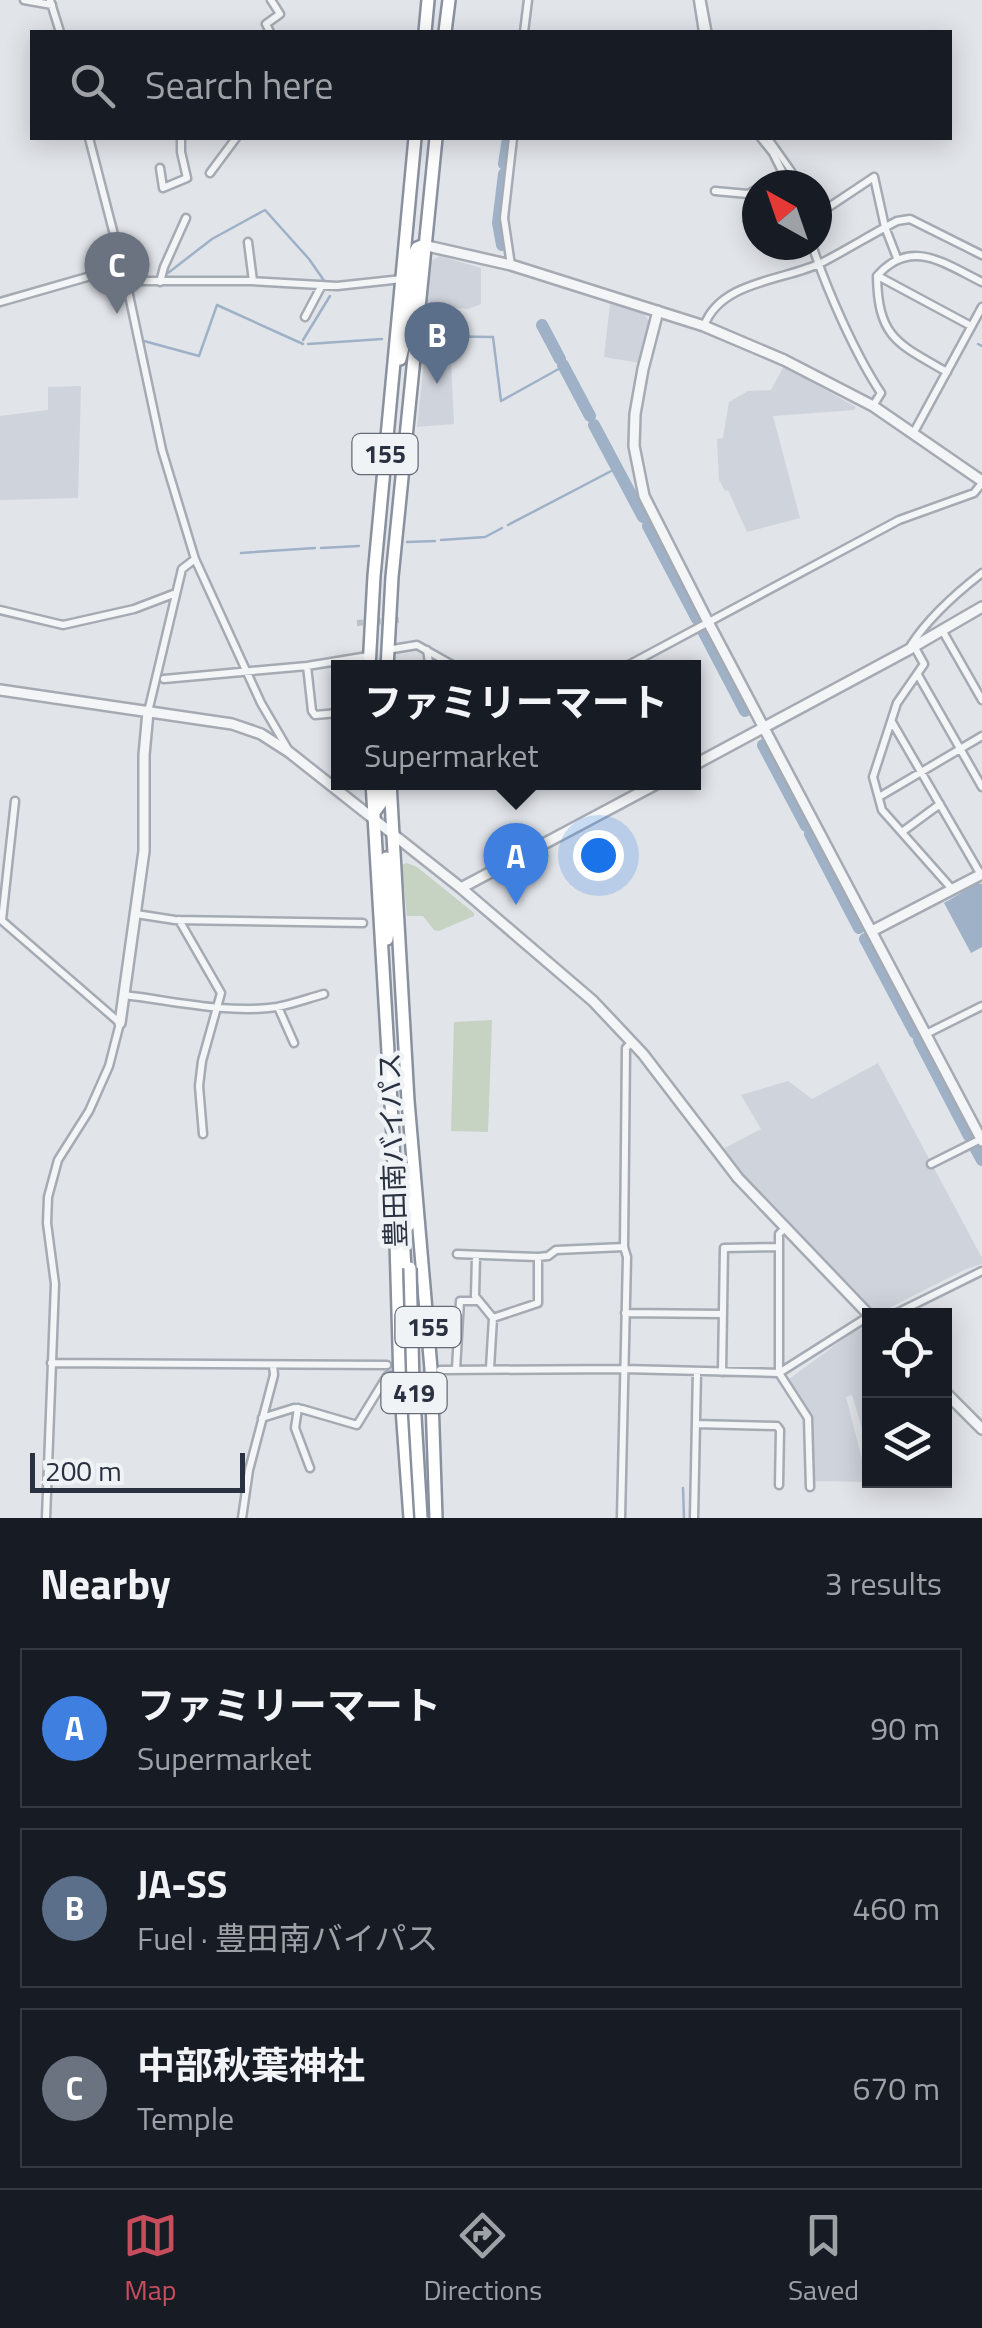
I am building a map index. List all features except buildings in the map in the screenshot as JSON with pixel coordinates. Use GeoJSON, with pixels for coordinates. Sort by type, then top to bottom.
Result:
{"type":"FeatureCollection","features":[{"type":"Feature","properties":{"kind":"highway"},"geometry":{"type":"LineString","coordinates":[[425,30],[428,0]]}},
{"type":"Feature","properties":{"kind":"highway"},"geometry":{"type":"LineString","coordinates":[[446,30],[448,0]]}},
{"type":"Feature","properties":{"kind":"highway","name":"155"},"geometry":{"type":"LineString","coordinates":[[369,660],[415,140]]}},
{"type":"Feature","properties":{"kind":"highway","name":"155"},"geometry":{"type":"LineString","coordinates":[[387,660],[436,140]]}},
{"type":"Feature","properties":{"kind":"highway","name":"155"},"geometry":{"type":"LineString","coordinates":[[392,384],[406,336],[414,254],[424,245]]}},
{"type":"Feature","properties":{"kind":"highway","name":"豊田南バイパス"},"geometry":{"type":"LineString","coordinates":[[372,790],[389,1075],[400,1375],[416,1518]]}},
{"type":"Feature","properties":{"kind":"highway"},"geometry":{"type":"LineString","coordinates":[[372,815],[381,804],[381,790]]}},
{"type":"Feature","properties":{"kind":"highway","name":"豊田南バイパス"},"geometry":{"type":"LineString","coordinates":[[391,790],[410,1136],[431,1369],[436,1518]]}},
{"type":"Feature","properties":{"kind":"highway"},"geometry":{"type":"LineString","coordinates":[[383,963],[390,916],[386,851],[396,838]]}},
{"type":"Feature","properties":{"kind":"highway","name":"419"},"geometry":{"type":"LineString","coordinates":[[389,1075],[398,1118],[416,1518]]}},
{"type":"Feature","properties":{"kind":"highway","name":"419"},"geometry":{"type":"LineString","coordinates":[[407,1269],[408,1101]]}},
{"type":"Feature","properties":{"kind":"street"},"geometry":{"type":"LineString","coordinates":[[24,0],[51,3],[59,30]]}},
{"type":"Feature","properties":{"kind":"street"},"geometry":{"type":"LineString","coordinates":[[269,30],[266,24],[280,14],[271,0]]}},
{"type":"Feature","properties":{"kind":"street"},"geometry":{"type":"LineString","coordinates":[[524,30],[528,0]]}},
{"type":"Feature","properties":{"kind":"street"},"geometry":{"type":"LineString","coordinates":[[700,0],[706,30]]}},
{"type":"Feature","properties":{"kind":"street"},"geometry":{"type":"LineString","coordinates":[[90,140],[162,450],[195,559],[261,702],[289,752]]}},
{"type":"Feature","properties":{"kind":"street"},"geometry":{"type":"LineString","coordinates":[[160,168],[163,188],[188,178],[181,140]]}},
{"type":"Feature","properties":{"kind":"street"},"geometry":{"type":"LineString","coordinates":[[210,173],[234,140]]}},
{"type":"Feature","properties":{"kind":"street"},"geometry":{"type":"LineString","coordinates":[[511,265],[504,218],[513,140]]}},
{"type":"Feature","properties":{"kind":"street"},"geometry":{"type":"LineString","coordinates":[[766,140],[783,170]]}},
{"type":"Feature","properties":{"kind":"street"},"geometry":{"type":"LineString","coordinates":[[767,140],[790,170]]}},
{"type":"Feature","properties":{"kind":"street"},"geometry":{"type":"LineString","coordinates":[[832,205],[874,178],[897,258]]}},
{"type":"Feature","properties":{"kind":"street"},"geometry":{"type":"LineString","coordinates":[[715,191],[742,193]]}},
{"type":"Feature","properties":{"kind":"street"},"geometry":{"type":"LineString","coordinates":[[160,282],[186,218]]}},
{"type":"Feature","properties":{"kind":"street"},"geometry":{"type":"LineString","coordinates":[[704,326],[709,313],[731,295],[819,264],[898,221],[910,219],[982,255]]}},
{"type":"Feature","properties":{"kind":"street"},"geometry":{"type":"LineString","coordinates":[[406,241],[511,265],[704,326],[784,360],[873,406],[982,482],[974,492],[899,520],[638,660]]}},
{"type":"Feature","properties":{"kind":"street"},"geometry":{"type":"LineString","coordinates":[[248,242],[253,282]]}},
{"type":"Feature","properties":{"kind":"street"},"geometry":{"type":"LineString","coordinates":[[876,276],[897,258],[920,254],[982,282]]}},
{"type":"Feature","properties":{"kind":"street"},"geometry":{"type":"LineString","coordinates":[[818,260],[881,393],[873,406]]}},
{"type":"Feature","properties":{"kind":"street"},"geometry":{"type":"LineString","coordinates":[[0,302],[122,267]]}},
{"type":"Feature","properties":{"kind":"street"},"geometry":{"type":"LineString","coordinates":[[876,276],[972,326]]}},
{"type":"Feature","properties":{"kind":"street"},"geometry":{"type":"LineString","coordinates":[[876,276],[882,319],[891,336],[899,345],[947,372]]}},
{"type":"Feature","properties":{"kind":"street"},"geometry":{"type":"LineString","coordinates":[[126,281],[346,286],[402,280]]}},
{"type":"Feature","properties":{"kind":"street"},"geometry":{"type":"LineString","coordinates":[[305,317],[322,286]]}},
{"type":"Feature","properties":{"kind":"street"},"geometry":{"type":"LineString","coordinates":[[914,432],[982,307]]}},
{"type":"Feature","properties":{"kind":"street"},"geometry":{"type":"LineString","coordinates":[[658,311],[638,391],[634,446],[644,496],[982,1139],[931,1164]]}},
{"type":"Feature","properties":{"kind":"street"},"geometry":{"type":"LineString","coordinates":[[46,1518],[55,1284],[47,1223],[48,1196],[58,1160],[110,1066],[120,1023],[144,851],[148,712],[182,569],[195,559]]}},
{"type":"Feature","properties":{"kind":"street"},"geometry":{"type":"LineString","coordinates":[[911,648],[943,606],[982,573]]}},
{"type":"Feature","properties":{"kind":"street"},"geometry":{"type":"LineString","coordinates":[[0,610],[63,625],[134,609],[176,593]]}},
{"type":"Feature","properties":{"kind":"street"},"geometry":{"type":"LineString","coordinates":[[701,761],[982,608]]}},
{"type":"Feature","properties":{"kind":"street"},"geometry":{"type":"LineString","coordinates":[[942,630],[982,700]]}},
{"type":"Feature","properties":{"kind":"street"},"geometry":{"type":"LineString","coordinates":[[387,650],[417,645],[446,660]]}},
{"type":"Feature","properties":{"kind":"street"},"geometry":{"type":"LineString","coordinates":[[427,648],[429,660]]}},
{"type":"Feature","properties":{"kind":"street"},"geometry":{"type":"LineString","coordinates":[[911,648],[924,664],[897,702],[872,777],[882,810],[952,889]]}},
{"type":"Feature","properties":{"kind":"street"},"geometry":{"type":"LineString","coordinates":[[164,680],[331,664]]}},
{"type":"Feature","properties":{"kind":"street"},"geometry":{"type":"LineString","coordinates":[[307,666],[312,710],[315,714],[331,713]]}},
{"type":"Feature","properties":{"kind":"street"},"geometry":{"type":"LineString","coordinates":[[918,675],[982,788]]}},
{"type":"Feature","properties":{"kind":"street"},"geometry":{"type":"LineString","coordinates":[[0,690],[244,727],[289,752],[331,784]]}},
{"type":"Feature","properties":{"kind":"street"},"geometry":{"type":"LineString","coordinates":[[872,931],[982,875],[891,721]]}},
{"type":"Feature","properties":{"kind":"street"},"geometry":{"type":"LineString","coordinates":[[879,798],[982,736]]}},
{"type":"Feature","properties":{"kind":"street"},"geometry":{"type":"LineString","coordinates":[[339,790],[593,1001],[632,1042],[738,1178],[862,1309]]}},
{"type":"Feature","properties":{"kind":"street"},"geometry":{"type":"LineString","coordinates":[[461,888],[645,790]]}},
{"type":"Feature","properties":{"kind":"street"},"geometry":{"type":"LineString","coordinates":[[15,801],[1,920],[120,1023]]}},
{"type":"Feature","properties":{"kind":"street"},"geometry":{"type":"LineString","coordinates":[[902,832],[940,804]]}},
{"type":"Feature","properties":{"kind":"street"},"geometry":{"type":"LineString","coordinates":[[136,914],[179,920],[363,923]]}},
{"type":"Feature","properties":{"kind":"street"},"geometry":{"type":"LineString","coordinates":[[179,920],[221,993],[202,1061],[199,1088],[203,1134]]}},
{"type":"Feature","properties":{"kind":"street"},"geometry":{"type":"LineString","coordinates":[[124,995],[218,1007],[278,1007],[324,994]]}},
{"type":"Feature","properties":{"kind":"street"},"geometry":{"type":"LineString","coordinates":[[926,1034],[982,1006]]}},
{"type":"Feature","properties":{"kind":"street"},"geometry":{"type":"LineString","coordinates":[[278,1007],[294,1044]]}},
{"type":"Feature","properties":{"kind":"street"},"geometry":{"type":"LineString","coordinates":[[620,1518],[627,1257],[626,1048],[632,1042]]}},
{"type":"Feature","properties":{"kind":"street"},"geometry":{"type":"LineString","coordinates":[[784,1228],[779,1247],[780,1373],[808,1418],[810,1486]]}},
{"type":"Feature","properties":{"kind":"street"},"geometry":{"type":"LineString","coordinates":[[457,1254],[538,1257],[556,1250],[624,1247]]}},
{"type":"Feature","properties":{"kind":"street"},"geometry":{"type":"LineString","coordinates":[[722,1372],[724,1248],[779,1247]]}},
{"type":"Feature","properties":{"kind":"street"},"geometry":{"type":"LineString","coordinates":[[476,1256],[475,1296],[493,1318],[490,1368]]}},
{"type":"Feature","properties":{"kind":"street"},"geometry":{"type":"LineString","coordinates":[[493,1318],[538,1303],[538,1257]]}},
{"type":"Feature","properties":{"kind":"street"},"geometry":{"type":"LineString","coordinates":[[908,1308],[982,1271]]}},
{"type":"Feature","properties":{"kind":"street"},"geometry":{"type":"LineString","coordinates":[[456,1369],[460,1301],[479,1302]]}},
{"type":"Feature","properties":{"kind":"street"},"geometry":{"type":"LineString","coordinates":[[625,1313],[722,1314]]}},
{"type":"Feature","properties":{"kind":"street"},"geometry":{"type":"LineString","coordinates":[[440,1370],[780,1373],[862,1320]]}},
{"type":"Feature","properties":{"kind":"street"},"geometry":{"type":"LineString","coordinates":[[52,1363],[386,1365]]}},
{"type":"Feature","properties":{"kind":"street"},"geometry":{"type":"LineString","coordinates":[[242,1518],[248,1470],[274,1375],[273,1366]]}},
{"type":"Feature","properties":{"kind":"street"},"geometry":{"type":"LineString","coordinates":[[694,1518],[696,1372]]}},
{"type":"Feature","properties":{"kind":"street"},"geometry":{"type":"LineString","coordinates":[[262,1418],[298,1408],[357,1425],[387,1376],[400,1375]]}},
{"type":"Feature","properties":{"kind":"street"},"geometry":{"type":"LineString","coordinates":[[951,1398],[982,1428]]}},
{"type":"Feature","properties":{"kind":"street"},"geometry":{"type":"LineString","coordinates":[[298,1408],[295,1428],[310,1468]]}},
{"type":"Feature","properties":{"kind":"street"},"geometry":{"type":"LineString","coordinates":[[696,1424],[776,1426],[780,1430],[779,1486]]}},
{"type":"Feature","properties":{"kind":"shaded area"},"geometry":{"type":"Polygon","coordinates":[[[440,256],[481,268],[481,304],[468,309],[442,306],[442,332],[423,334],[429,262],[440,256]]]}},
{"type":"Feature","properties":{"kind":"shaded area"},"geometry":{"type":"Polygon","coordinates":[[[610,304],[640,311],[650,323],[640,363],[604,357],[610,304]]]}},
{"type":"Feature","properties":{"kind":"shaded area"},"geometry":{"type":"Polygon","coordinates":[[[450,341],[454,424],[417,427],[426,344],[450,341]]]}},
{"type":"Feature","properties":{"kind":"shaded area"},"geometry":{"type":"Polygon","coordinates":[[[783,368],[856,407],[773,416],[800,518],[747,532],[728,490],[719,480],[717,439],[723,438],[729,402],[748,391],[771,390],[783,368]]]}},
{"type":"Feature","properties":{"kind":"shaded area"},"geometry":{"type":"Polygon","coordinates":[[[81,386],[78,498],[0,500],[0,416],[48,410],[48,387],[81,386]]]}},
{"type":"Feature","properties":{"kind":"shaded area"},"geometry":{"type":"Polygon","coordinates":[[[878,1063],[982,1264],[889,1308],[868,1308],[740,1176],[721,1150],[761,1129],[741,1095],[788,1081],[812,1099],[878,1063]]]}},
{"type":"Feature","properties":{"kind":"shaded area"},"geometry":{"type":"Polygon","coordinates":[[[862,1325],[862,1428],[852,1395],[846,1397],[862,1459],[862,1482],[813,1481],[813,1419],[785,1382],[862,1325]]]}},
{"type":"Feature","properties":{"kind":"green space"},"geometry":{"type":"Polygon","coordinates":[[[402,865],[417,867],[474,916],[439,931],[423,916],[407,916],[402,865]]]}},
{"type":"Feature","properties":{"kind":"green space"},"geometry":{"type":"Polygon","coordinates":[[[492,1020],[488,1132],[451,1131],[454,1022],[492,1020]]]}},
{"type":"Feature","properties":{"kind":"water"},"geometry":{"type":"Polygon","coordinates":[[[982,884],[982,947],[971,953],[944,903],[982,884]]]}},
{"type":"Feature","properties":{"kind":"waterway"},"geometry":{"type":"LineString","coordinates":[[504,164],[508,140]]}},
{"type":"Feature","properties":{"kind":"waterway"},"geometry":{"type":"LineString","coordinates":[[502,245],[498,223],[504,174]]}},
{"type":"Feature","properties":{"kind":"waterway"},"geometry":{"type":"LineString","coordinates":[[168,273],[212,239],[265,210],[325,282]]}},
{"type":"Feature","properties":{"kind":"waterway"},"geometry":{"type":"LineString","coordinates":[[303,340],[330,296]]}},
{"type":"Feature","properties":{"kind":"waterway"},"geometry":{"type":"LineString","coordinates":[[144,341],[199,356],[217,305],[303,344]]}},
{"type":"Feature","properties":{"kind":"waterway"},"geometry":{"type":"LineString","coordinates":[[542,325],[560,359]]}},
{"type":"Feature","properties":{"kind":"waterway"},"geometry":{"type":"LineString","coordinates":[[423,336],[493,337],[501,401],[564,366]]}},
{"type":"Feature","properties":{"kind":"waterway"},"geometry":{"type":"LineString","coordinates":[[308,344],[382,339]]}},
{"type":"Feature","properties":{"kind":"waterway"},"geometry":{"type":"LineString","coordinates":[[978,344],[982,346]]}},
{"type":"Feature","properties":{"kind":"waterway"},"geometry":{"type":"LineString","coordinates":[[563,365],[590,416]]}},
{"type":"Feature","properties":{"kind":"waterway"},"geometry":{"type":"LineString","coordinates":[[594,425],[643,517]]}},
{"type":"Feature","properties":{"kind":"waterway"},"geometry":{"type":"LineString","coordinates":[[508,525],[617,468]]}},
{"type":"Feature","properties":{"kind":"waterway"},"geometry":{"type":"LineString","coordinates":[[648,526],[697,619]]}},
{"type":"Feature","properties":{"kind":"waterway"},"geometry":{"type":"LineString","coordinates":[[441,540],[485,537],[502,528]]}},
{"type":"Feature","properties":{"kind":"waterway"},"geometry":{"type":"LineString","coordinates":[[407,542],[435,541]]}},
{"type":"Feature","properties":{"kind":"waterway"},"geometry":{"type":"LineString","coordinates":[[321,548],[359,546]]}},
{"type":"Feature","properties":{"kind":"waterway"},"geometry":{"type":"LineString","coordinates":[[241,553],[315,548]]}},
{"type":"Feature","properties":{"kind":"waterway"},"geometry":{"type":"LineString","coordinates":[[702,629],[745,711]]}},
{"type":"Feature","properties":{"kind":"waterway"},"geometry":{"type":"LineString","coordinates":[[763,745],[806,826]]}},
{"type":"Feature","properties":{"kind":"waterway"},"geometry":{"type":"LineString","coordinates":[[810,834],[859,928]]}},
{"type":"Feature","properties":{"kind":"waterway"},"geometry":{"type":"LineString","coordinates":[[865,939],[915,1033]]}},
{"type":"Feature","properties":{"kind":"waterway"},"geometry":{"type":"LineString","coordinates":[[919,1040],[969,1136]]}},
{"type":"Feature","properties":{"kind":"waterway"},"geometry":{"type":"LineString","coordinates":[[973,1144],[982,1160]]}},
{"type":"Feature","properties":{"kind":"waterway"},"geometry":{"type":"LineString","coordinates":[[683,1488],[684,1518]]}},
{"type":"Feature","properties":{"kind":"tunnel"},"geometry":{"type":"LineString","coordinates":[[357,623],[399,620]]}},
{"type":"Feature","properties":{"kind":"tunnel"},"geometry":{"type":"LineString","coordinates":[[387,1365],[430,1369]]}},
{"type":"Feature","properties":{"kind":"place","name":"中部秋葉神社"},"geometry":{"type":"Point","coordinates":[117,314]}},
{"type":"Feature","properties":{"kind":"place","name":"JA-SS"},"geometry":{"type":"Point","coordinates":[437,384]}},
{"type":"Feature","properties":{"kind":"place","name":"ファミリーマート"},"geometry":{"type":"Point","coordinates":[516,905]}}]}
